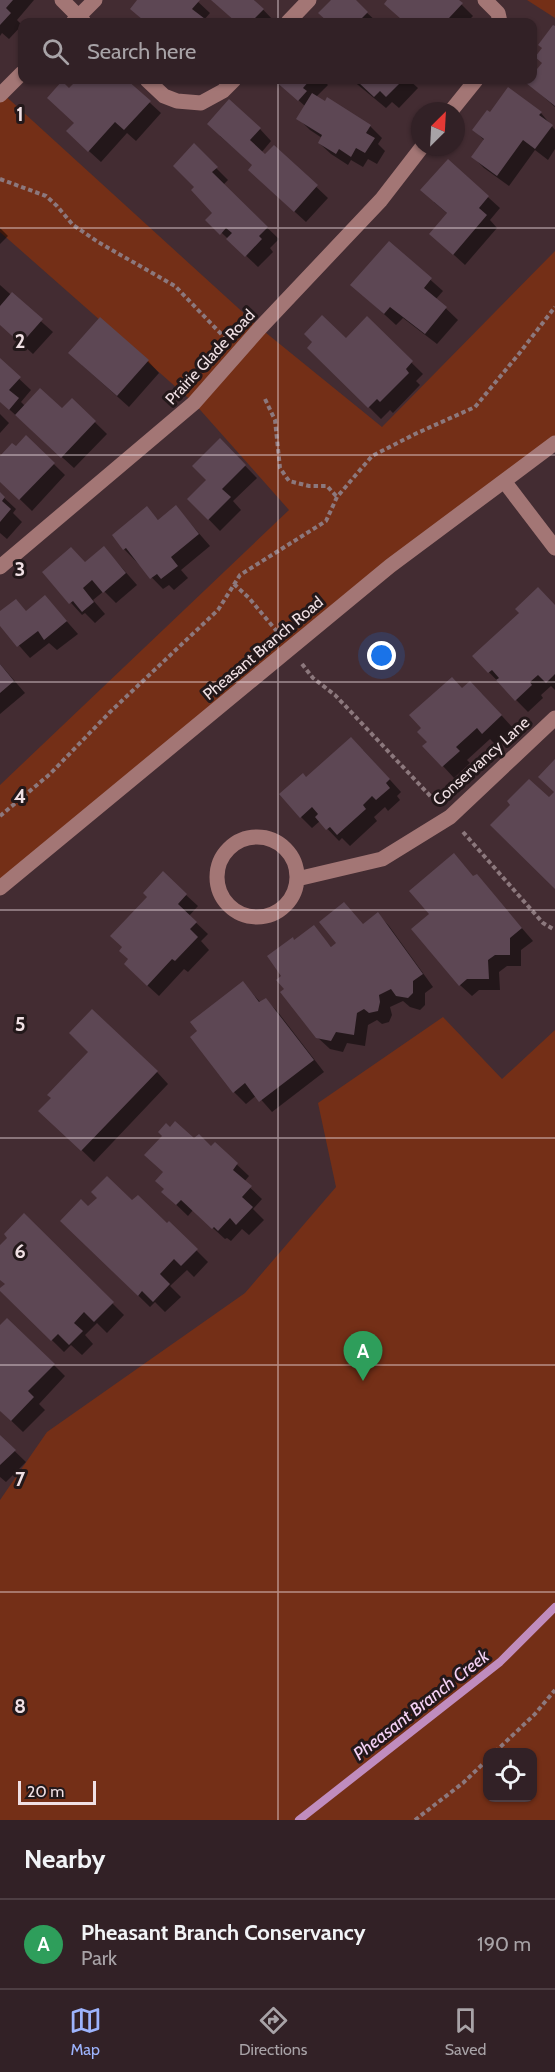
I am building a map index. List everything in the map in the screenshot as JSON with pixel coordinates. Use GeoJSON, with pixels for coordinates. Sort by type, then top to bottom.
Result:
{"type":"FeatureCollection","features":[{"type":"Feature","properties":{"kind":"street"},"geometry":{"type":"LineString","coordinates":[[62,0],[77,18]]}},
{"type":"Feature","properties":{"kind":"street"},"geometry":{"type":"LineString","coordinates":[[81,18],[95,0]]}},
{"type":"Feature","properties":{"kind":"street"},"geometry":{"type":"LineString","coordinates":[[292,18],[309,0]]}},
{"type":"Feature","properties":{"kind":"street"},"geometry":{"type":"LineString","coordinates":[[485,0],[498,13],[499,18]]}},
{"type":"Feature","properties":{"kind":"street"},"geometry":{"type":"LineString","coordinates":[[0,94],[18,77]]}},
{"type":"Feature","properties":{"kind":"street"},"geometry":{"type":"LineString","coordinates":[[151,84],[164,96],[177,101],[201,103],[223,91],[230,84]]}},
{"type":"Feature","properties":{"kind":"street"},"geometry":{"type":"LineString","coordinates":[[458,102],[473,84]]}},
{"type":"Feature","properties":{"kind":"street","name":"Prairie Glade Road"},"geometry":{"type":"LineString","coordinates":[[0,567],[179,418],[381,200],[416,156]]}},
{"type":"Feature","properties":{"kind":"street","name":"Pheasant Branch Road"},"geometry":{"type":"LineString","coordinates":[[0,888],[390,566],[555,443]]}},
{"type":"Feature","properties":{"kind":"street"},"geometry":{"type":"LineString","coordinates":[[504,482],[555,548]]}},
{"type":"Feature","properties":{"kind":"street","name":"Conservancy Lane"},"geometry":{"type":"LineString","coordinates":[[297,879],[382,859],[450,817],[555,718]]}},
{"type":"Feature","properties":{"kind":"street"},"geometry":{"type":"LineString","coordinates":[[259,837],[272,840],[282,846],[296,867],[297,879],[294,892],[284,907],[268,916],[255,917],[243,915],[232,908],[218,888],[217,875],[226,852],[235,844],[246,839],[259,837]]}},
{"type":"Feature","properties":{"kind":"path"},"geometry":{"type":"LineString","coordinates":[[0,179],[46,196],[81,231],[175,286],[238,354]]}},
{"type":"Feature","properties":{"kind":"path"},"geometry":{"type":"LineString","coordinates":[[0,816],[50,774],[110,712],[218,610],[240,575],[326,521],[337,496],[372,456],[475,407],[555,306]]}},
{"type":"Feature","properties":{"kind":"path"},"geometry":{"type":"LineString","coordinates":[[265,399],[275,420],[280,468],[289,481],[309,486],[327,486],[337,496]]}},
{"type":"Feature","properties":{"kind":"path"},"geometry":{"type":"LineString","coordinates":[[234,584],[249,598],[313,678],[335,695],[450,817],[543,923],[555,930]]}},
{"type":"Feature","properties":{"kind":"path"},"geometry":{"type":"LineString","coordinates":[[499,1748],[535,1714],[555,1690]]}},
{"type":"Feature","properties":{"kind":"path"},"geometry":{"type":"LineString","coordinates":[[415,1820],[463,1783],[483,1764]]}},
{"type":"Feature","properties":{"kind":"shaded area"},"geometry":{"type":"Polygon","coordinates":[[[527,0],[555,0],[555,18],[527,0]]]}},
{"type":"Feature","properties":{"kind":"shaded area"},"geometry":{"type":"Polygon","coordinates":[[[0,91],[260,328],[382,427],[555,251],[555,443],[0,888],[0,785],[289,510],[194,403],[0,232],[0,91]]]}},
{"type":"Feature","properties":{"kind":"shaded area"},"geometry":{"type":"Polygon","coordinates":[[[443,1017],[502,1079],[555,1030],[555,1820],[0,1820],[0,1500],[47,1432],[245,1293],[336,1187],[318,1103],[443,1017]]]}},
{"type":"Feature","properties":{"kind":"building"},"geometry":{"type":"Polygon","coordinates":[[[0,0],[13,0],[6,8],[11,13],[0,25],[0,0]]]}},
{"type":"Feature","properties":{"kind":"building"},"geometry":{"type":"Polygon","coordinates":[[[137,0],[200,0],[192,9],[204,18],[141,18],[130,9],[137,0]]]}},
{"type":"Feature","properties":{"kind":"building"},"geometry":{"type":"Polygon","coordinates":[[[211,0],[254,0],[264,9],[255,18],[231,18],[211,0]]]}},
{"type":"Feature","properties":{"kind":"building"},"geometry":{"type":"Polygon","coordinates":[[[331,0],[356,0],[368,12],[362,18],[324,18],[318,13],[331,0]]]}},
{"type":"Feature","properties":{"kind":"building"},"geometry":{"type":"Polygon","coordinates":[[[387,0],[459,0],[463,3],[449,18],[400,18],[384,4],[387,0]]]}},
{"type":"Feature","properties":{"kind":"building"},"geometry":{"type":"Polygon","coordinates":[[[553,25],[555,26],[555,106],[527,84],[537,84],[537,69],[542,63],[537,59],[537,54],[542,48],[538,45],[553,25]]]}},
{"type":"Feature","properties":{"kind":"building"},"geometry":{"type":"Polygon","coordinates":[[[59,84],[65,84],[69,88],[73,84],[132,84],[151,101],[124,130],[115,122],[88,152],[66,131],[74,123],[47,98],[59,84]]]}},
{"type":"Feature","properties":{"kind":"building"},"geometry":{"type":"Polygon","coordinates":[[[279,84],[306,84],[303,88],[307,91],[298,101],[279,84]]]}},
{"type":"Feature","properties":{"kind":"building"},"geometry":{"type":"Polygon","coordinates":[[[360,84],[399,84],[386,97],[380,91],[374,97],[360,84]]]}},
{"type":"Feature","properties":{"kind":"building"},"geometry":{"type":"Polygon","coordinates":[[[508,87],[542,112],[539,115],[553,125],[535,149],[523,140],[497,176],[471,157],[484,139],[472,130],[487,110],[490,112],[508,87]]]}},
{"type":"Feature","properties":{"kind":"building"},"geometry":{"type":"Polygon","coordinates":[[[312,93],[325,101],[327,97],[371,125],[366,133],[375,138],[365,153],[356,148],[351,157],[339,149],[336,154],[318,143],[322,135],[296,119],[312,93]]]}},
{"type":"Feature","properties":{"kind":"building"},"geometry":{"type":"Polygon","coordinates":[[[229,99],[261,128],[250,140],[265,154],[274,145],[318,185],[294,212],[248,170],[252,165],[207,124],[229,99]]]}},
{"type":"Feature","properties":{"kind":"building"},"geometry":{"type":"Polygon","coordinates":[[[194,143],[218,167],[212,172],[268,227],[259,236],[262,239],[245,257],[226,239],[232,233],[226,228],[220,235],[205,220],[212,213],[191,190],[194,187],[173,166],[194,143]]]}},
{"type":"Feature","properties":{"kind":"building"},"geometry":{"type":"Polygon","coordinates":[[[448,159],[489,196],[479,208],[487,215],[453,255],[429,234],[447,213],[420,190],[448,159]]]}},
{"type":"Feature","properties":{"kind":"building"},"geometry":{"type":"Polygon","coordinates":[[[389,241],[432,278],[424,288],[447,307],[425,334],[390,307],[384,314],[350,285],[389,241]]]}},
{"type":"Feature","properties":{"kind":"building"},"geometry":{"type":"Polygon","coordinates":[[[12,292],[43,319],[21,344],[0,325],[0,306],[12,292]]]}},
{"type":"Feature","properties":{"kind":"building"},"geometry":{"type":"Polygon","coordinates":[[[322,315],[346,338],[367,316],[413,361],[406,369],[409,373],[380,402],[377,399],[368,408],[307,348],[312,342],[304,334],[322,315]]]}},
{"type":"Feature","properties":{"kind":"building"},"geometry":{"type":"Polygon","coordinates":[[[100,317],[149,360],[117,396],[68,353],[100,317]]]}},
{"type":"Feature","properties":{"kind":"building"},"geometry":{"type":"Polygon","coordinates":[[[0,358],[21,377],[9,390],[19,398],[9,410],[0,402],[0,358]]]}},
{"type":"Feature","properties":{"kind":"building"},"geometry":{"type":"Polygon","coordinates":[[[40,388],[62,408],[72,398],[96,421],[61,458],[15,415],[40,388]]]}},
{"type":"Feature","properties":{"kind":"building"},"geometry":{"type":"Polygon","coordinates":[[[26,435],[55,463],[19,500],[0,482],[0,456],[12,443],[16,446],[26,435]]]}},
{"type":"Feature","properties":{"kind":"building"},"geometry":{"type":"Polygon","coordinates":[[[220,438],[246,465],[222,489],[231,497],[208,520],[187,499],[206,480],[192,466],[220,438]]]}},
{"type":"Feature","properties":{"kind":"building"},"geometry":{"type":"Polygon","coordinates":[[[0,492],[5,497],[2,501],[11,509],[0,522],[0,492]]]}},
{"type":"Feature","properties":{"kind":"building"},"geometry":{"type":"Polygon","coordinates":[[[176,505],[199,534],[171,557],[178,566],[161,579],[157,574],[150,579],[126,548],[123,550],[112,535],[147,506],[158,520],[176,505]]]}},
{"type":"Feature","properties":{"kind":"building"},"geometry":{"type":"Polygon","coordinates":[[[104,546],[126,573],[103,593],[92,580],[83,588],[94,602],[82,612],[73,601],[69,604],[42,572],[71,547],[85,562],[104,546]]]}},
{"type":"Feature","properties":{"kind":"building"},"geometry":{"type":"Polygon","coordinates":[[[538,587],[555,605],[555,674],[546,683],[538,675],[530,682],[532,685],[515,701],[496,680],[499,678],[492,670],[488,673],[472,656],[519,613],[515,609],[538,587]]]}},
{"type":"Feature","properties":{"kind":"building"},"geometry":{"type":"Polygon","coordinates":[[[45,595],[67,621],[44,640],[38,631],[17,647],[0,626],[0,611],[16,599],[26,611],[45,595]]]}},
{"type":"Feature","properties":{"kind":"building"},"geometry":{"type":"Polygon","coordinates":[[[0,664],[14,681],[0,693],[0,664]]]}},
{"type":"Feature","properties":{"kind":"building"},"geometry":{"type":"Polygon","coordinates":[[[452,677],[462,688],[470,681],[502,715],[482,734],[477,728],[456,747],[460,751],[442,767],[422,746],[427,742],[417,732],[421,728],[409,715],[452,677]]]}},
{"type":"Feature","properties":{"kind":"building"},"geometry":{"type":"Polygon","coordinates":[[[351,737],[390,779],[386,783],[390,788],[376,800],[372,796],[363,805],[366,809],[337,835],[330,827],[326,830],[315,817],[318,814],[312,807],[300,818],[279,794],[303,773],[306,777],[351,737]]]}},
{"type":"Feature","properties":{"kind":"building"},"geometry":{"type":"Polygon","coordinates":[[[555,759],[555,889],[490,825],[510,805],[507,801],[529,779],[549,797],[554,792],[538,777],[555,759]]]}},
{"type":"Feature","properties":{"kind":"building"},"geometry":{"type":"Polygon","coordinates":[[[454,853],[473,876],[477,874],[522,928],[510,938],[510,955],[495,955],[488,960],[489,979],[467,979],[459,986],[411,929],[429,914],[409,891],[454,853]]]}},
{"type":"Feature","properties":{"kind":"building"},"geometry":{"type":"Polygon","coordinates":[[[163,871],[187,894],[178,904],[197,922],[190,929],[198,937],[175,961],[172,959],[147,986],[124,964],[128,959],[119,951],[122,947],[110,936],[147,897],[143,893],[163,871]]]}},
{"type":"Feature","properties":{"kind":"building"},"geometry":{"type":"Polygon","coordinates":[[[344,902],[363,924],[378,912],[423,974],[413,981],[413,993],[408,998],[396,996],[391,989],[379,995],[378,1011],[369,1013],[364,1009],[357,1013],[354,1035],[336,1032],[331,1041],[316,1038],[280,992],[284,989],[276,980],[281,976],[267,956],[314,925],[331,947],[336,943],[319,922],[344,902]]]}},
{"type":"Feature","properties":{"kind":"building"},"geometry":{"type":"Polygon","coordinates":[[[243,981],[259,1002],[266,998],[314,1060],[259,1102],[245,1083],[233,1093],[190,1037],[197,1031],[190,1022],[243,981]]]}},
{"type":"Feature","properties":{"kind":"building"},"geometry":{"type":"Polygon","coordinates":[[[92,1009],[158,1071],[81,1151],[38,1111],[51,1098],[47,1095],[88,1052],[69,1033],[92,1009]]]}},
{"type":"Feature","properties":{"kind":"building"},"geometry":{"type":"Polygon","coordinates":[[[175,1121],[194,1138],[199,1134],[211,1146],[215,1142],[238,1163],[233,1170],[252,1186],[242,1197],[253,1207],[236,1225],[230,1218],[218,1231],[214,1227],[212,1229],[181,1200],[176,1205],[161,1192],[164,1189],[155,1181],[163,1172],[144,1155],[162,1136],[158,1132],[166,1123],[170,1127],[175,1121]]]}},
{"type":"Feature","properties":{"kind":"building"},"geometry":{"type":"Polygon","coordinates":[[[107,1176],[132,1200],[138,1195],[198,1249],[181,1266],[174,1259],[160,1274],[170,1284],[153,1302],[142,1291],[138,1296],[60,1221],[81,1199],[88,1206],[97,1198],[91,1192],[107,1176]]]}},
{"type":"Feature","properties":{"kind":"building"},"geometry":{"type":"Polygon","coordinates":[[[24,1213],[114,1302],[94,1322],[84,1312],[74,1323],[83,1331],[69,1345],[58,1334],[51,1341],[0,1291],[5,1284],[0,1280],[0,1245],[7,1238],[4,1234],[24,1213]]]}},
{"type":"Feature","properties":{"kind":"building"},"geometry":{"type":"Polygon","coordinates":[[[7,1318],[55,1364],[28,1391],[34,1397],[11,1421],[0,1411],[0,1325],[7,1318]]]}},
{"type":"Feature","properties":{"kind":"building"},"geometry":{"type":"Polygon","coordinates":[[[0,1435],[16,1450],[0,1465],[0,1435]]]}},
{"type":"Feature","properties":{"kind":"waterway","name":"Pheasant Branch Creek"},"geometry":{"type":"LineString","coordinates":[[299,1820],[500,1662],[555,1607]]}},
{"type":"Feature","properties":{"kind":"place","name":"Pheasant Branch Conservancy"},"geometry":{"type":"Point","coordinates":[363,1381]}}]}
